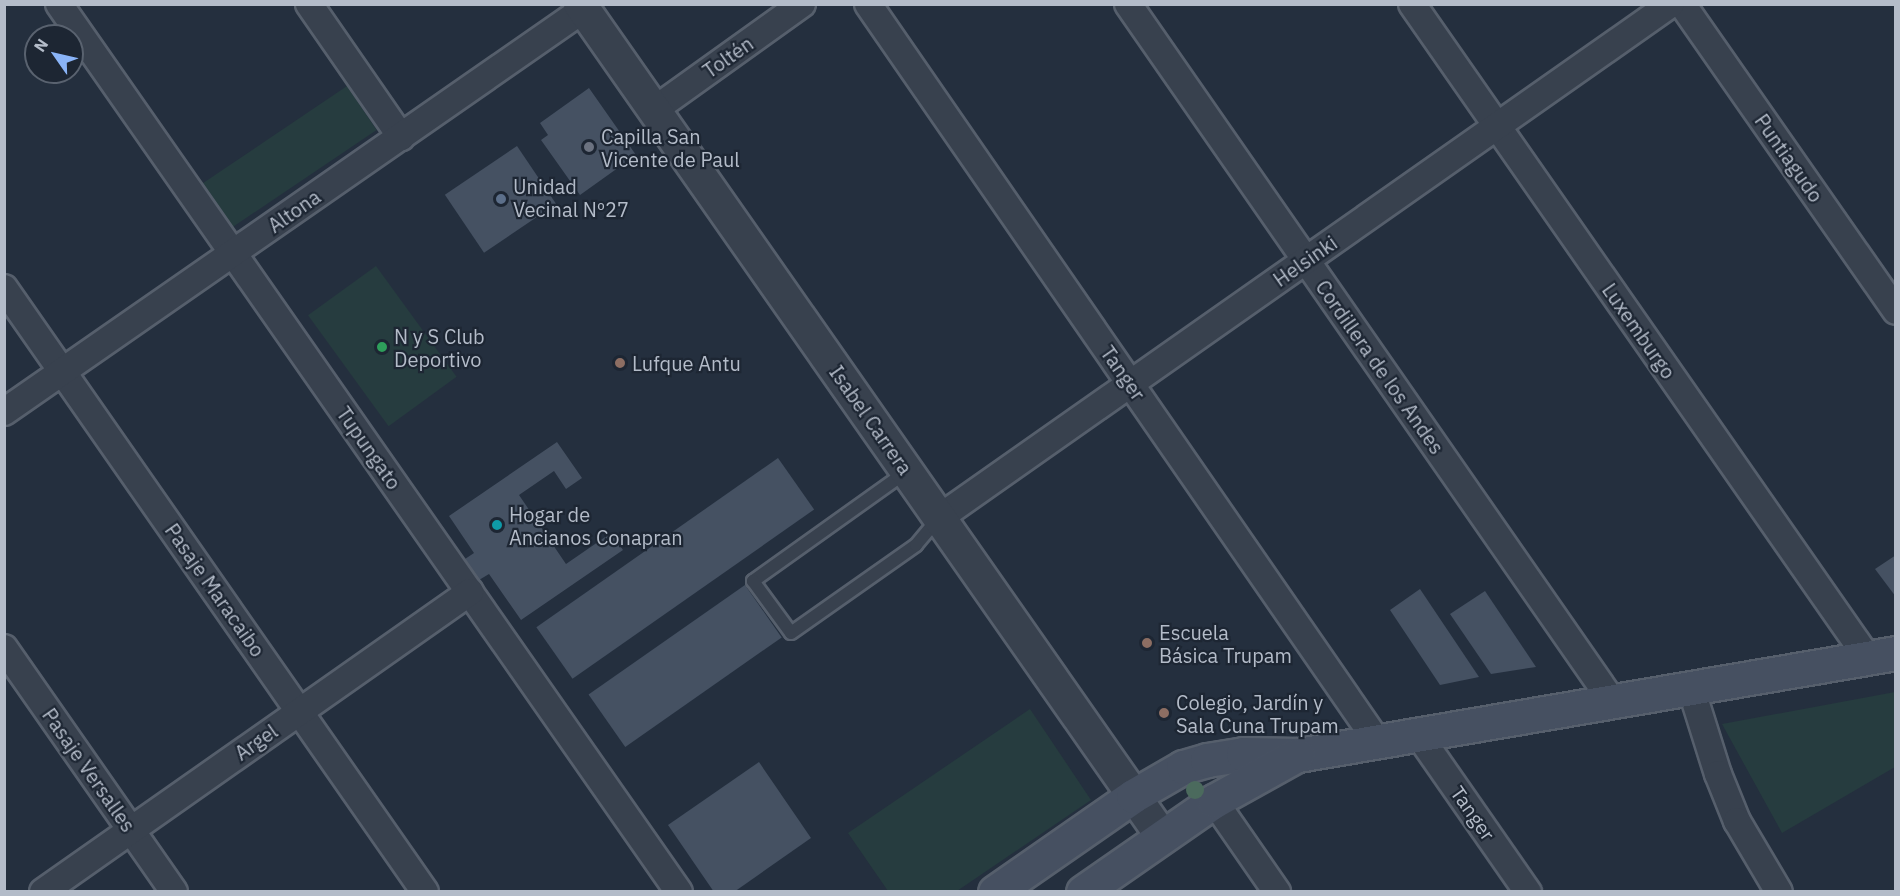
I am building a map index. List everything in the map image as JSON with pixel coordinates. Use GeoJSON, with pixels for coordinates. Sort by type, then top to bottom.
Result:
{"type":"FeatureCollection","features":[{"type":"Feature","properties":{"kind":"main road"},"geometry":{"type":"LineString","coordinates":[[995,891],[1133,796],[1183,767],[1207,760],[1244,754],[1298,755],[1881,655]]}},
{"type":"Feature","properties":{"kind":"main road"},"geometry":{"type":"LineString","coordinates":[[1083,891],[1214,801],[1298,755]]}},
{"type":"Feature","properties":{"kind":"street","name":"Tupungato"},"geometry":{"type":"LineString","coordinates":[[59,4],[679,891]]}},
{"type":"Feature","properties":{"kind":"street"},"geometry":{"type":"LineString","coordinates":[[309,4],[401,137]]}},
{"type":"Feature","properties":{"kind":"street","name":"Toltén"},"geometry":{"type":"LineString","coordinates":[[654,110],[802,4]]}},
{"type":"Feature","properties":{"kind":"street","name":"Tanger"},"geometry":{"type":"LineString","coordinates":[[868,4],[1377,741]]}},
{"type":"Feature","properties":{"kind":"street","name":"Cordillera de los Andes"},"geometry":{"type":"LineString","coordinates":[[1128,4],[1612,701]]}},
{"type":"Feature","properties":{"kind":"street","name":"Luxemburgo"},"geometry":{"type":"LineString","coordinates":[[1412,4],[1497,126],[1881,655]]}},
{"type":"Feature","properties":{"kind":"street","name":"Helsinki"},"geometry":{"type":"LineString","coordinates":[[939,518],[1671,4]]}},
{"type":"Feature","properties":{"kind":"street","name":"Puntiagudo"},"geometry":{"type":"LineString","coordinates":[[1682,4],[1896,311]]}},
{"type":"Feature","properties":{"kind":"street","name":"Altona"},"geometry":{"type":"LineString","coordinates":[[4,412],[401,137],[582,7]]}},
{"type":"Feature","properties":{"kind":"street","name":"Isabel Carrera"},"geometry":{"type":"LineString","coordinates":[[582,7],[1161,836]]}},
{"type":"Feature","properties":{"kind":"street","name":"Pasaje Maracaibo"},"geometry":{"type":"LineString","coordinates":[[4,288],[425,891]]}},
{"type":"Feature","properties":{"kind":"street","name":"Argel"},"geometry":{"type":"LineString","coordinates":[[43,891],[470,592]]}},
{"type":"Feature","properties":{"kind":"street","name":"Pasaje Versalles"},"geometry":{"type":"LineString","coordinates":[[4,648],[174,891]]}},
{"type":"Feature","properties":{"kind":"street"},"geometry":{"type":"LineString","coordinates":[[1691,688],[1714,763],[1737,821],[1779,891]]}},
{"type":"Feature","properties":{"kind":"street","name":"Tanger"},"geometry":{"type":"LineString","coordinates":[[1418,734],[1528,891]]}},
{"type":"Feature","properties":{"kind":"street"},"geometry":{"type":"LineString","coordinates":[[1214,801],[1277,891]]}},
{"type":"Feature","properties":{"kind":"lane"},"geometry":{"type":"LineString","coordinates":[[907,471],[753,581],[791,633],[916,545],[939,518]]}},
{"type":"Feature","properties":{"kind":"green space"},"geometry":{"type":"Polygon","coordinates":[[[347,86],[377,130],[225,232],[195,188],[347,86]]]}},
{"type":"Feature","properties":{"kind":"green space","name":"N y S Club Deportivo"},"geometry":{"type":"Polygon","coordinates":[[[376,266],[457,377],[389,426],[308,315],[376,266]]]}},
{"type":"Feature","properties":{"kind":"green space"},"geometry":{"type":"Polygon","coordinates":[[[1895,692],[1895,767],[1782,833],[1722,724],[1895,692]]]}},
{"type":"Feature","properties":{"kind":"green space"},"geometry":{"type":"Polygon","coordinates":[[[1030,709],[1091,800],[957,891],[888,891],[848,833],[1030,709]]]}},
{"type":"Feature","properties":{"kind":"building","name":"Capilla San Vicente de Paul"},"geometry":{"type":"Polygon","coordinates":[[[589,88],[636,155],[580,195],[541,140],[548,135],[540,123],[589,88]]]}},
{"type":"Feature","properties":{"kind":"building","name":"Unidad Vecinal Nº27"},"geometry":{"type":"Polygon","coordinates":[[[517,146],[556,204],[484,253],[445,195],[517,146]]]}},
{"type":"Feature","properties":{"kind":"building","name":"Hogar de Ancianos Conapran"},"geometry":{"type":"Polygon","coordinates":[[[557,442],[582,478],[566,489],[554,471],[519,495],[566,564],[611,533],[623,550],[521,620],[489,574],[479,580],[465,559],[474,553],[449,516],[557,442]]]}},
{"type":"Feature","properties":{"kind":"building"},"geometry":{"type":"Polygon","coordinates":[[[778,458],[814,510],[572,679],[536,627],[778,458]]]}},
{"type":"Feature","properties":{"kind":"building"},"geometry":{"type":"Polygon","coordinates":[[[1896,555],[1896,597],[1875,569],[1896,555]]]}},
{"type":"Feature","properties":{"kind":"building"},"geometry":{"type":"Polygon","coordinates":[[[745,585],[782,637],[625,747],[589,695],[745,585]]]}},
{"type":"Feature","properties":{"kind":"building"},"geometry":{"type":"Polygon","coordinates":[[[1420,589],[1479,677],[1440,685],[1390,610],[1420,589]]]}},
{"type":"Feature","properties":{"kind":"building"},"geometry":{"type":"Polygon","coordinates":[[[1485,591],[1536,667],[1491,674],[1450,614],[1485,591]]]}},
{"type":"Feature","properties":{"kind":"building"},"geometry":{"type":"Polygon","coordinates":[[[759,762],[811,838],[734,892],[714,892],[668,825],[759,762]]]}},
{"type":"Feature","properties":{"kind":"place","name":"Capilla San Vicente de Paul"},"geometry":{"type":"Point","coordinates":[589,147]}},
{"type":"Feature","properties":{"kind":"place","name":"Unidad Vecinal Nº27"},"geometry":{"type":"Point","coordinates":[501,199]}},
{"type":"Feature","properties":{"kind":"place","name":"N y S Club Deportivo"},"geometry":{"type":"Point","coordinates":[382,347]}},
{"type":"Feature","properties":{"kind":"place","name":"Lufque Antu"},"geometry":{"type":"Point","coordinates":[620,363]}},
{"type":"Feature","properties":{"kind":"place","name":"Hogar de Ancianos Conapran"},"geometry":{"type":"Point","coordinates":[497,525]}},
{"type":"Feature","properties":{"kind":"place","name":"Escuela Básica Trupam"},"geometry":{"type":"Point","coordinates":[1147,643]}},
{"type":"Feature","properties":{"kind":"place","name":"Colegio, Jardín y Sala Cuna Trupam"},"geometry":{"type":"Point","coordinates":[1164,713]}}]}
